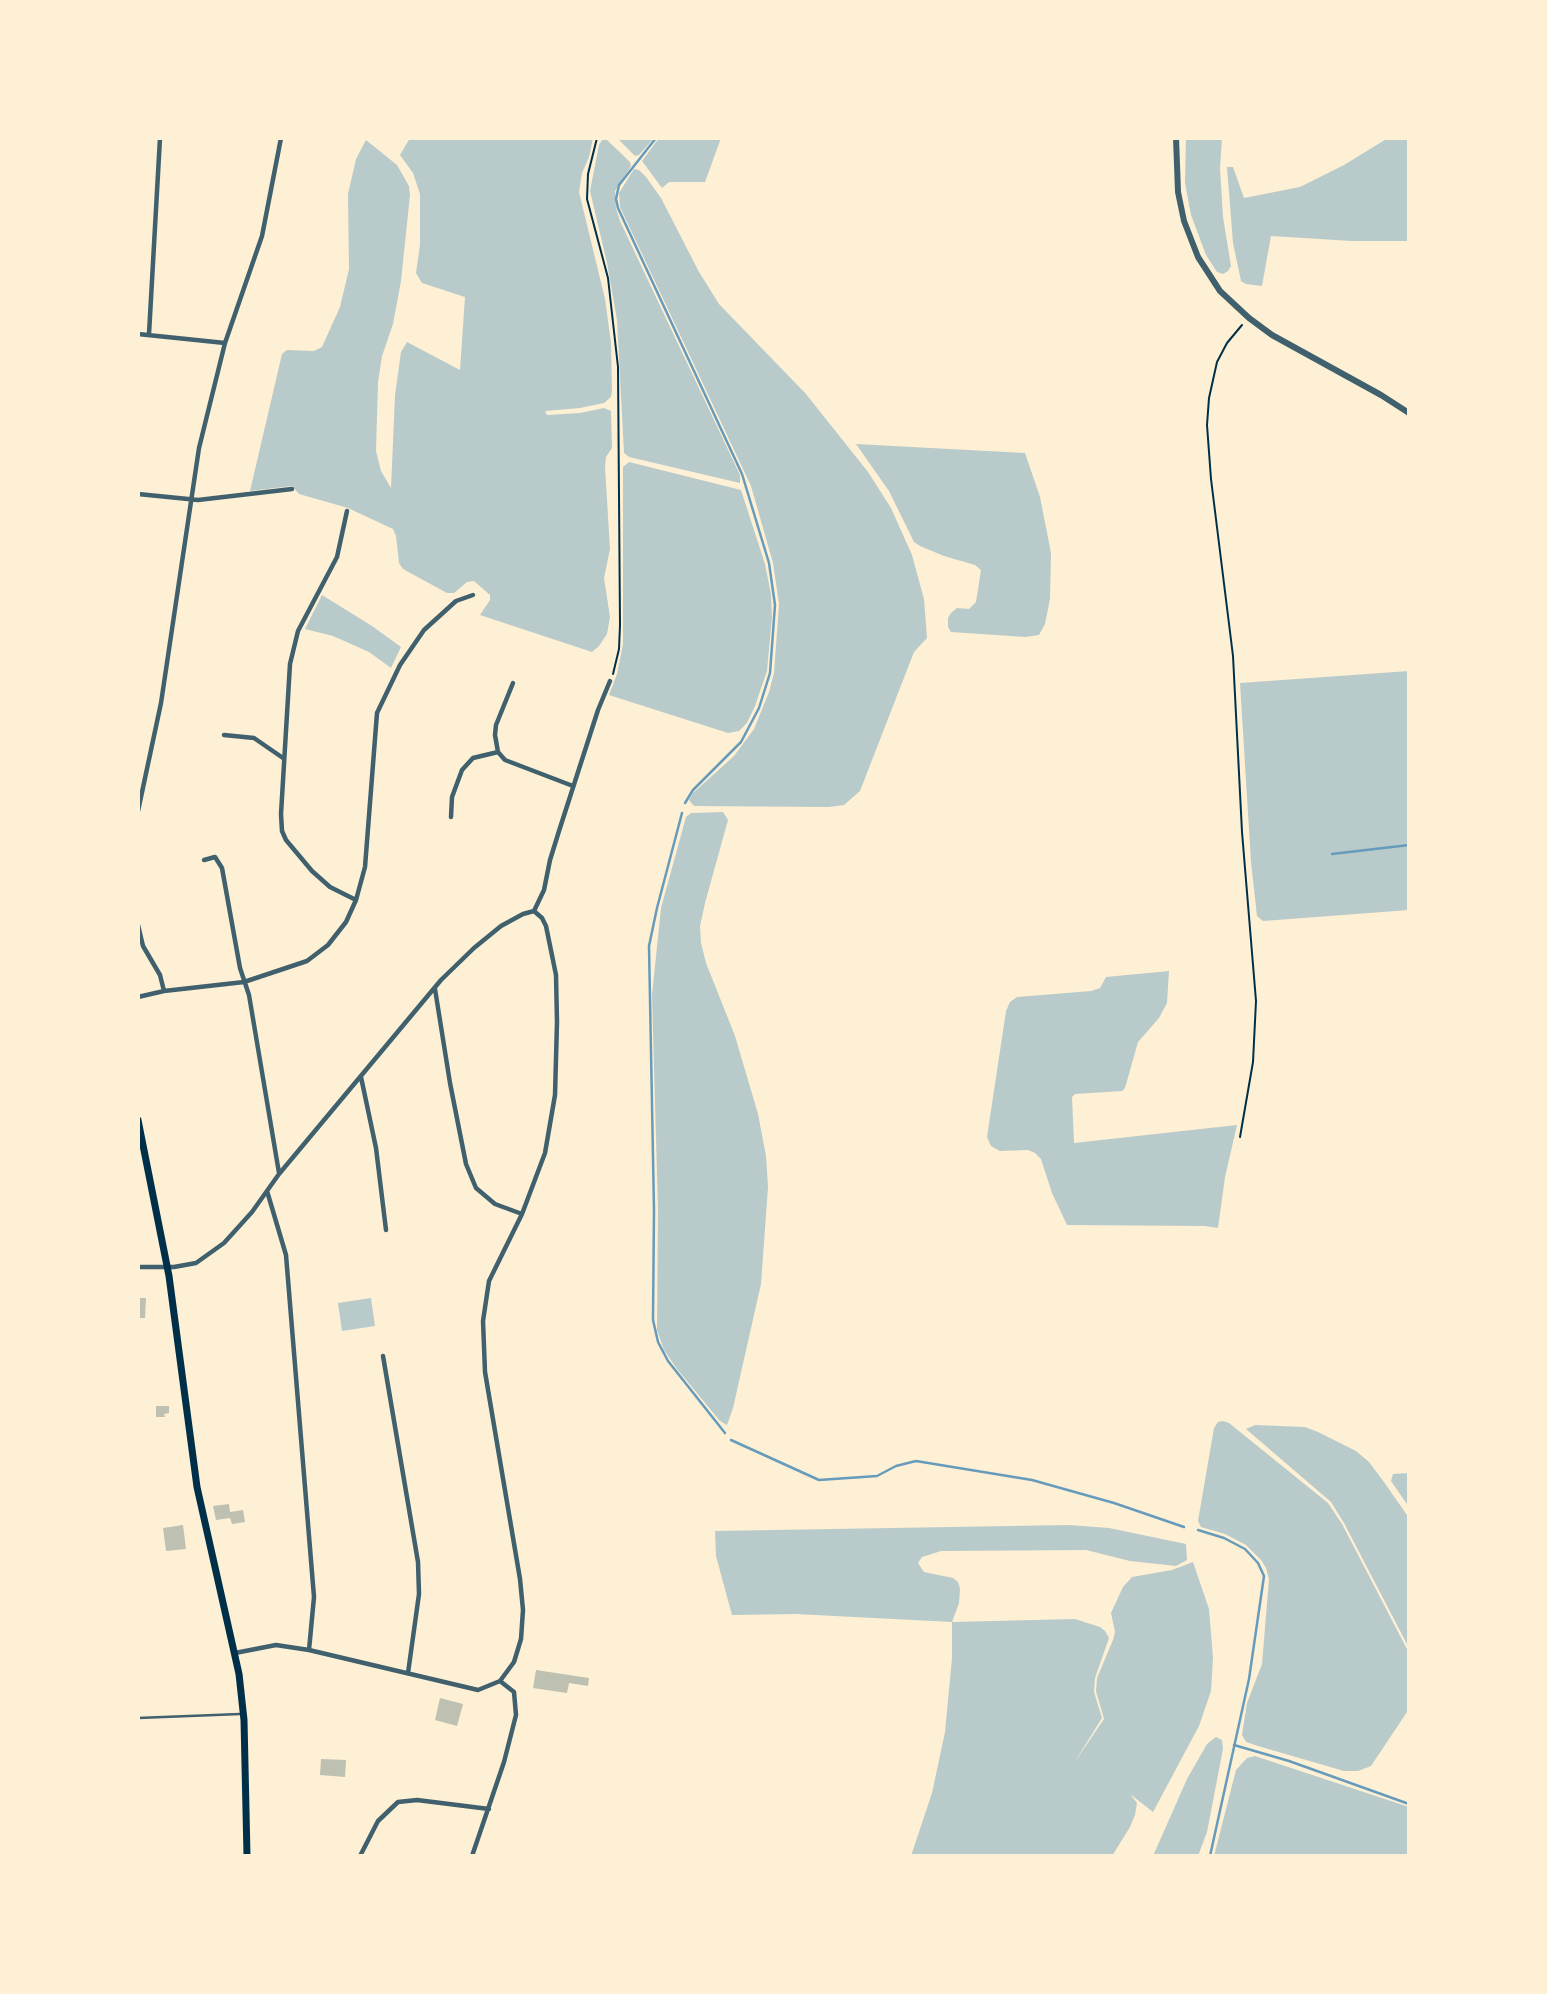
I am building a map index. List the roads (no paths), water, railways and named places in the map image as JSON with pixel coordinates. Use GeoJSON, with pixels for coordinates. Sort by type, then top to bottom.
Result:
{"type":"FeatureCollection","features":[{"type":"Feature","properties":{"kind":"main road"},"geometry":{"type":"LineString","coordinates":[[138,1120],[167,1266],[197,1487],[235,1653],[244,1714],[247,1856]]}},
{"type":"Feature","properties":{"kind":"street"},"geometry":{"type":"LineString","coordinates":[[149,334],[160,138]]}},
{"type":"Feature","properties":{"kind":"street"},"geometry":{"type":"LineString","coordinates":[[138,811],[162,703],[190,499],[208,405],[225,343],[262,236],[281,138]]}},
{"type":"Feature","properties":{"kind":"street"},"geometry":{"type":"LineString","coordinates":[[1176,138],[1178,192],[1188,233],[1198,257],[1213,281],[1248,318],[1409,413]]}},
{"type":"Feature","properties":{"kind":"street"},"geometry":{"type":"LineString","coordinates":[[138,334],[225,343]]}},
{"type":"Feature","properties":{"kind":"street"},"geometry":{"type":"LineString","coordinates":[[138,494],[190,499],[292,489]]}},
{"type":"Feature","properties":{"kind":"street"},"geometry":{"type":"LineString","coordinates":[[347,510],[337,558],[298,631],[290,664],[281,814],[282,831],[286,840],[330,887],[356,900]]}},
{"type":"Feature","properties":{"kind":"street"},"geometry":{"type":"LineString","coordinates":[[138,997],[163,991],[244,982],[307,961],[328,945],[346,922],[356,900],[365,867],[377,713],[400,666],[424,630],[456,601],[473,595]]}},
{"type":"Feature","properties":{"kind":"street"},"geometry":{"type":"LineString","coordinates":[[138,1267],[196,1263],[209,1255],[239,1227],[279,1174],[435,987],[487,936],[510,920],[534,911],[544,890],[550,860],[573,786],[610,681]]}},
{"type":"Feature","properties":{"kind":"street"},"geometry":{"type":"LineString","coordinates":[[513,683],[496,725],[498,752],[505,760],[573,786]]}},
{"type":"Feature","properties":{"kind":"street"},"geometry":{"type":"LineString","coordinates":[[224,735],[254,738],[284,758]]}},
{"type":"Feature","properties":{"kind":"street"},"geometry":{"type":"LineString","coordinates":[[451,817],[452,797],[462,770],[473,758],[498,752]]}},
{"type":"Feature","properties":{"kind":"street"},"geometry":{"type":"LineString","coordinates":[[204,860],[215,857],[222,868],[244,982],[249,995],[279,1174]]}},
{"type":"Feature","properties":{"kind":"street"},"geometry":{"type":"LineString","coordinates":[[235,1653],[276,1645],[309,1650],[478,1690],[500,1681],[514,1662],[521,1639],[523,1610],[485,1373],[483,1321],[489,1281],[522,1214],[545,1153],[555,1095],[556,975],[546,926],[534,911]]}},
{"type":"Feature","properties":{"kind":"street"},"geometry":{"type":"LineString","coordinates":[[138,925],[143,946],[160,975],[163,991]]}},
{"type":"Feature","properties":{"kind":"street"},"geometry":{"type":"LineString","coordinates":[[435,987],[466,1164],[476,1188],[495,1204],[522,1214]]}},
{"type":"Feature","properties":{"kind":"street"},"geometry":{"type":"LineString","coordinates":[[361,1076],[376,1148],[386,1230]]}},
{"type":"Feature","properties":{"kind":"street"},"geometry":{"type":"LineString","coordinates":[[267,1190],[286,1255],[314,1597],[309,1650]]}},
{"type":"Feature","properties":{"kind":"street"},"geometry":{"type":"LineString","coordinates":[[383,1356],[418,1562],[419,1594],[408,1673]]}},
{"type":"Feature","properties":{"kind":"street"},"geometry":{"type":"LineString","coordinates":[[472,1856],[489,1809],[516,1715],[514,1692],[500,1681]]}},
{"type":"Feature","properties":{"kind":"street"},"geometry":{"type":"LineString","coordinates":[[359,1856],[378,1821],[398,1802],[417,1800],[489,1809]]}},
{"type":"Feature","properties":{"kind":"lane"},"geometry":{"type":"LineString","coordinates":[[138,1718],[244,1714]]}},
{"type":"Feature","properties":{"kind":"waterway"},"geometry":{"type":"LineString","coordinates":[[656,138],[619,185],[616,199],[618,208],[742,474],[769,563],[775,605],[770,673],[759,708],[741,742],[693,790],[685,803]]}},
{"type":"Feature","properties":{"kind":"waterway"},"geometry":{"type":"LineString","coordinates":[[682,813],[649,946],[654,1210],[653,1320],[658,1342],[668,1361],[725,1433]]}},
{"type":"Feature","properties":{"kind":"waterway"},"geometry":{"type":"LineString","coordinates":[[1332,854],[1409,845]]}},
{"type":"Feature","properties":{"kind":"waterway"},"geometry":{"type":"LineString","coordinates":[[731,1440],[819,1480],[877,1476],[896,1466],[916,1461],[1032,1480],[1114,1503],[1184,1527]]}},
{"type":"Feature","properties":{"kind":"waterway"},"geometry":{"type":"LineString","coordinates":[[1198,1530],[1224,1538],[1245,1549],[1258,1563],[1264,1576],[1249,1679],[1210,1856]]}},
{"type":"Feature","properties":{"kind":"waterway"},"geometry":{"type":"LineString","coordinates":[[1234,1745],[1289,1761],[1409,1804]]}}]}
